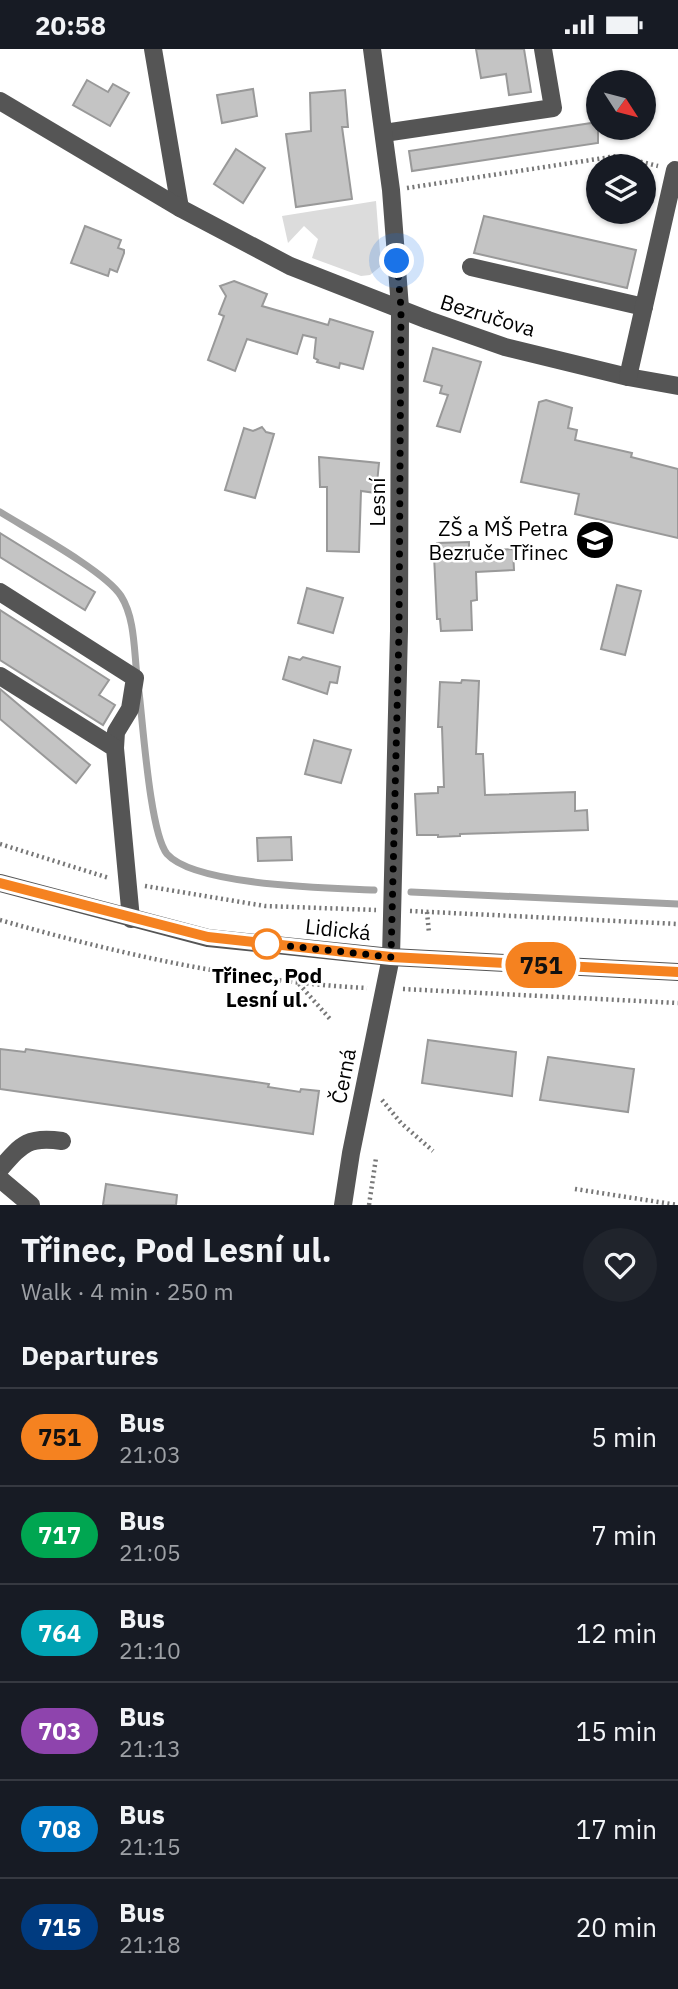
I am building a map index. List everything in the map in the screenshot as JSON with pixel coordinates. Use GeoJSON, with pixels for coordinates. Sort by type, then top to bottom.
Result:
{"type":"FeatureCollection","features":[{"type":"Feature","properties":{"kind":"street"},"geometry":{"type":"LineString","coordinates":[[153,49],[180,208]]}},
{"type":"Feature","properties":{"kind":"street","name":"Lesní"},"geometry":{"type":"LineString","coordinates":[[372,49],[384,133],[401,308],[399,631],[391,957]]}},
{"type":"Feature","properties":{"kind":"street"},"geometry":{"type":"LineString","coordinates":[[384,133],[553,109],[543,49]]}},
{"type":"Feature","properties":{"kind":"street","name":"Bezručova"},"geometry":{"type":"LineString","coordinates":[[0,101],[180,208],[290,266],[505,347],[628,377],[678,386]]}},
{"type":"Feature","properties":{"kind":"street"},"geometry":{"type":"LineString","coordinates":[[628,377],[677,170]]}},
{"type":"Feature","properties":{"kind":"street"},"geometry":{"type":"LineString","coordinates":[[471,267],[644,307]]}},
{"type":"Feature","properties":{"kind":"street"},"geometry":{"type":"LineString","coordinates":[[0,592],[135,678],[130,709],[116,732],[115,748],[131,919]]}},
{"type":"Feature","properties":{"kind":"street"},"geometry":{"type":"LineString","coordinates":[[0,676],[115,748]]}},
{"type":"Feature","properties":{"kind":"street","name":"Lidická"},"geometry":{"type":"LineString","coordinates":[[0,883],[208,937],[391,957],[678,972]]}},
{"type":"Feature","properties":{"kind":"street","name":"Černá"},"geometry":{"type":"LineString","coordinates":[[343,1205],[391,957]]}},
{"type":"Feature","properties":{"kind":"street"},"geometry":{"type":"LineString","coordinates":[[0,1169],[27,1142],[41,1138],[62,1141]]}},
{"type":"Feature","properties":{"kind":"street"},"geometry":{"type":"LineString","coordinates":[[0,1178],[31,1205]]}},
{"type":"Feature","properties":{"kind":"path"},"geometry":{"type":"LineString","coordinates":[[390,190],[617,156],[677,170]]}},
{"type":"Feature","properties":{"kind":"path"},"geometry":{"type":"LineString","coordinates":[[0,844],[96,875],[173,893],[265,906],[382,910]]}},
{"type":"Feature","properties":{"kind":"path"},"geometry":{"type":"LineString","coordinates":[[405,911],[678,925]]}},
{"type":"Feature","properties":{"kind":"path"},"geometry":{"type":"LineString","coordinates":[[427,912],[429,933]]}},
{"type":"Feature","properties":{"kind":"path"},"geometry":{"type":"LineString","coordinates":[[0,921],[88,944],[298,983],[678,1003]]}},
{"type":"Feature","properties":{"kind":"path"},"geometry":{"type":"LineString","coordinates":[[424,990],[425,978]]}},
{"type":"Feature","properties":{"kind":"path"},"geometry":{"type":"LineString","coordinates":[[298,983],[331,1020]]}},
{"type":"Feature","properties":{"kind":"path"},"geometry":{"type":"LineString","coordinates":[[378,1092],[393,1114],[433,1151]]}},
{"type":"Feature","properties":{"kind":"path"},"geometry":{"type":"LineString","coordinates":[[369,1205],[376,1158]]}},
{"type":"Feature","properties":{"kind":"path"},"geometry":{"type":"LineString","coordinates":[[575,1189],[678,1205]]}},
{"type":"Feature","properties":{"kind":"shaded area"},"geometry":{"type":"Polygon","coordinates":[[[376,201],[381,266],[370,275],[361,276],[312,258],[318,239],[304,226],[288,243],[282,216],[376,201]]]}},
{"type":"Feature","properties":{"kind":"building"},"geometry":{"type":"Polygon","coordinates":[[[476,49],[524,49],[531,92],[509,95],[506,74],[481,78],[476,49]]]}},
{"type":"Feature","properties":{"kind":"building"},"geometry":{"type":"Polygon","coordinates":[[[87,80],[108,92],[113,84],[129,93],[110,126],[73,105],[87,80]]]}},
{"type":"Feature","properties":{"kind":"building"},"geometry":{"type":"Polygon","coordinates":[[[253,89],[257,116],[222,123],[217,95],[253,89]]]}},
{"type":"Feature","properties":{"kind":"building"},"geometry":{"type":"Polygon","coordinates":[[[345,90],[348,127],[342,127],[352,199],[296,207],[286,134],[311,131],[310,93],[345,90]]]}},
{"type":"Feature","properties":{"kind":"building"},"geometry":{"type":"Polygon","coordinates":[[[586,124],[586,140],[598,140],[598,143],[412,171],[409,151],[586,124]]]}},
{"type":"Feature","properties":{"kind":"building"},"geometry":{"type":"Polygon","coordinates":[[[236,149],[265,168],[243,203],[214,184],[236,149]]]}},
{"type":"Feature","properties":{"kind":"building"},"geometry":{"type":"Polygon","coordinates":[[[484,216],[636,250],[627,288],[474,253],[484,216]]]}},
{"type":"Feature","properties":{"kind":"building"},"geometry":{"type":"Polygon","coordinates":[[[85,226],[121,240],[118,248],[124,250],[124,253],[117,272],[110,269],[108,276],[71,263],[85,226]]]}},
{"type":"Feature","properties":{"kind":"building"},"geometry":{"type":"Polygon","coordinates":[[[234,281],[267,294],[262,306],[328,325],[330,319],[373,332],[363,369],[340,363],[339,368],[317,362],[314,358],[316,338],[303,335],[297,354],[247,339],[235,371],[208,360],[224,316],[219,314],[226,296],[220,286],[234,281]]]}},
{"type":"Feature","properties":{"kind":"building"},"geometry":{"type":"Polygon","coordinates":[[[433,348],[481,362],[460,432],[437,426],[448,395],[440,393],[442,386],[424,381],[433,348]]]}},
{"type":"Feature","properties":{"kind":"building"},"geometry":{"type":"Polygon","coordinates":[[[546,400],[572,408],[568,428],[577,430],[575,440],[632,453],[631,457],[678,469],[678,538],[575,514],[579,494],[521,482],[539,402],[546,400]]]}},
{"type":"Feature","properties":{"kind":"building"},"geometry":{"type":"Polygon","coordinates":[[[262,427],[266,432],[274,434],[255,498],[225,490],[244,428],[253,431],[262,427]]]}},
{"type":"Feature","properties":{"kind":"building"},"geometry":{"type":"Polygon","coordinates":[[[319,457],[379,463],[376,493],[361,491],[359,552],[327,551],[327,487],[320,487],[319,457]]]}},
{"type":"Feature","properties":{"kind":"building"},"geometry":{"type":"Polygon","coordinates":[[[0,533],[95,592],[85,610],[0,557],[0,533]]]}},
{"type":"Feature","properties":{"kind":"building"},"geometry":{"type":"Polygon","coordinates":[[[469,542],[469,551],[513,549],[514,570],[476,572],[477,600],[471,601],[472,630],[441,631],[440,619],[437,619],[434,555],[438,555],[437,543],[469,542]]]}},
{"type":"Feature","properties":{"kind":"building"},"geometry":{"type":"Polygon","coordinates":[[[617,585],[641,591],[625,655],[601,649],[617,585]]]}},
{"type":"Feature","properties":{"kind":"building"},"geometry":{"type":"Polygon","coordinates":[[[307,588],[343,598],[333,633],[298,623],[307,588]]]}},
{"type":"Feature","properties":{"kind":"building"},"geometry":{"type":"Polygon","coordinates":[[[0,610],[109,680],[99,695],[115,705],[103,725],[0,660],[0,610]]]}},
{"type":"Feature","properties":{"kind":"building"},"geometry":{"type":"Polygon","coordinates":[[[289,657],[300,660],[303,657],[340,667],[337,683],[330,682],[327,694],[283,679],[289,657]]]}},
{"type":"Feature","properties":{"kind":"building"},"geometry":{"type":"Polygon","coordinates":[[[462,680],[479,681],[476,754],[483,754],[485,795],[575,792],[575,811],[587,810],[588,830],[438,837],[417,835],[415,794],[438,793],[438,787],[444,787],[442,727],[438,727],[440,682],[461,683],[462,680]]]}},
{"type":"Feature","properties":{"kind":"building"},"geometry":{"type":"Polygon","coordinates":[[[0,689],[90,765],[76,783],[0,719],[0,689]]]}},
{"type":"Feature","properties":{"kind":"building"},"geometry":{"type":"Polygon","coordinates":[[[314,740],[351,750],[341,783],[305,774],[314,740]]]}},
{"type":"Feature","properties":{"kind":"building"},"geometry":{"type":"Polygon","coordinates":[[[291,837],[292,860],[258,861],[257,838],[291,837]]]}},
{"type":"Feature","properties":{"kind":"building"},"geometry":{"type":"Polygon","coordinates":[[[428,1040],[516,1052],[512,1096],[422,1083],[428,1040]]]}},
{"type":"Feature","properties":{"kind":"building"},"geometry":{"type":"Polygon","coordinates":[[[0,1049],[25,1052],[26,1049],[269,1084],[268,1087],[300,1092],[301,1089],[319,1091],[313,1134],[0,1089],[0,1049]]]}},
{"type":"Feature","properties":{"kind":"building"},"geometry":{"type":"Polygon","coordinates":[[[548,1057],[634,1069],[628,1112],[540,1100],[548,1057]]]}},
{"type":"Feature","properties":{"kind":"building"},"geometry":{"type":"Polygon","coordinates":[[[106,1184],[177,1195],[176,1205],[103,1205],[106,1184]]]}},
{"type":"Feature","properties":{"kind":"waterway"},"geometry":{"type":"LineString","coordinates":[[0,512],[83,563],[121,596],[129,614],[137,676]]}},
{"type":"Feature","properties":{"kind":"waterway"},"geometry":{"type":"LineString","coordinates":[[139,692],[152,802],[161,842],[167,854],[182,865],[233,879],[374,890]]}},
{"type":"Feature","properties":{"kind":"waterway"},"geometry":{"type":"LineString","coordinates":[[411,892],[678,904]]}},
{"type":"Feature","properties":{"kind":"bus line","name":"751"},"geometry":{"type":"LineString","coordinates":[[0,883],[208,937],[391,957],[678,972]]}},
{"type":"Feature","properties":{"kind":"place","name":"ZŠ a MŠ Petra Bezruče Třinec"},"geometry":{"type":"Point","coordinates":[595,540]}},
{"type":"Feature","properties":{"kind":"place","name":"Třinec, Pod Lesní ul."},"geometry":{"type":"Point","coordinates":[267,944]}},
{"type":"Feature","properties":{"kind":"route"},"geometry":{"type":"LineString","coordinates":[[267,944],[260,943],[391,957],[399,631],[401,308],[397,261]]}}]}
